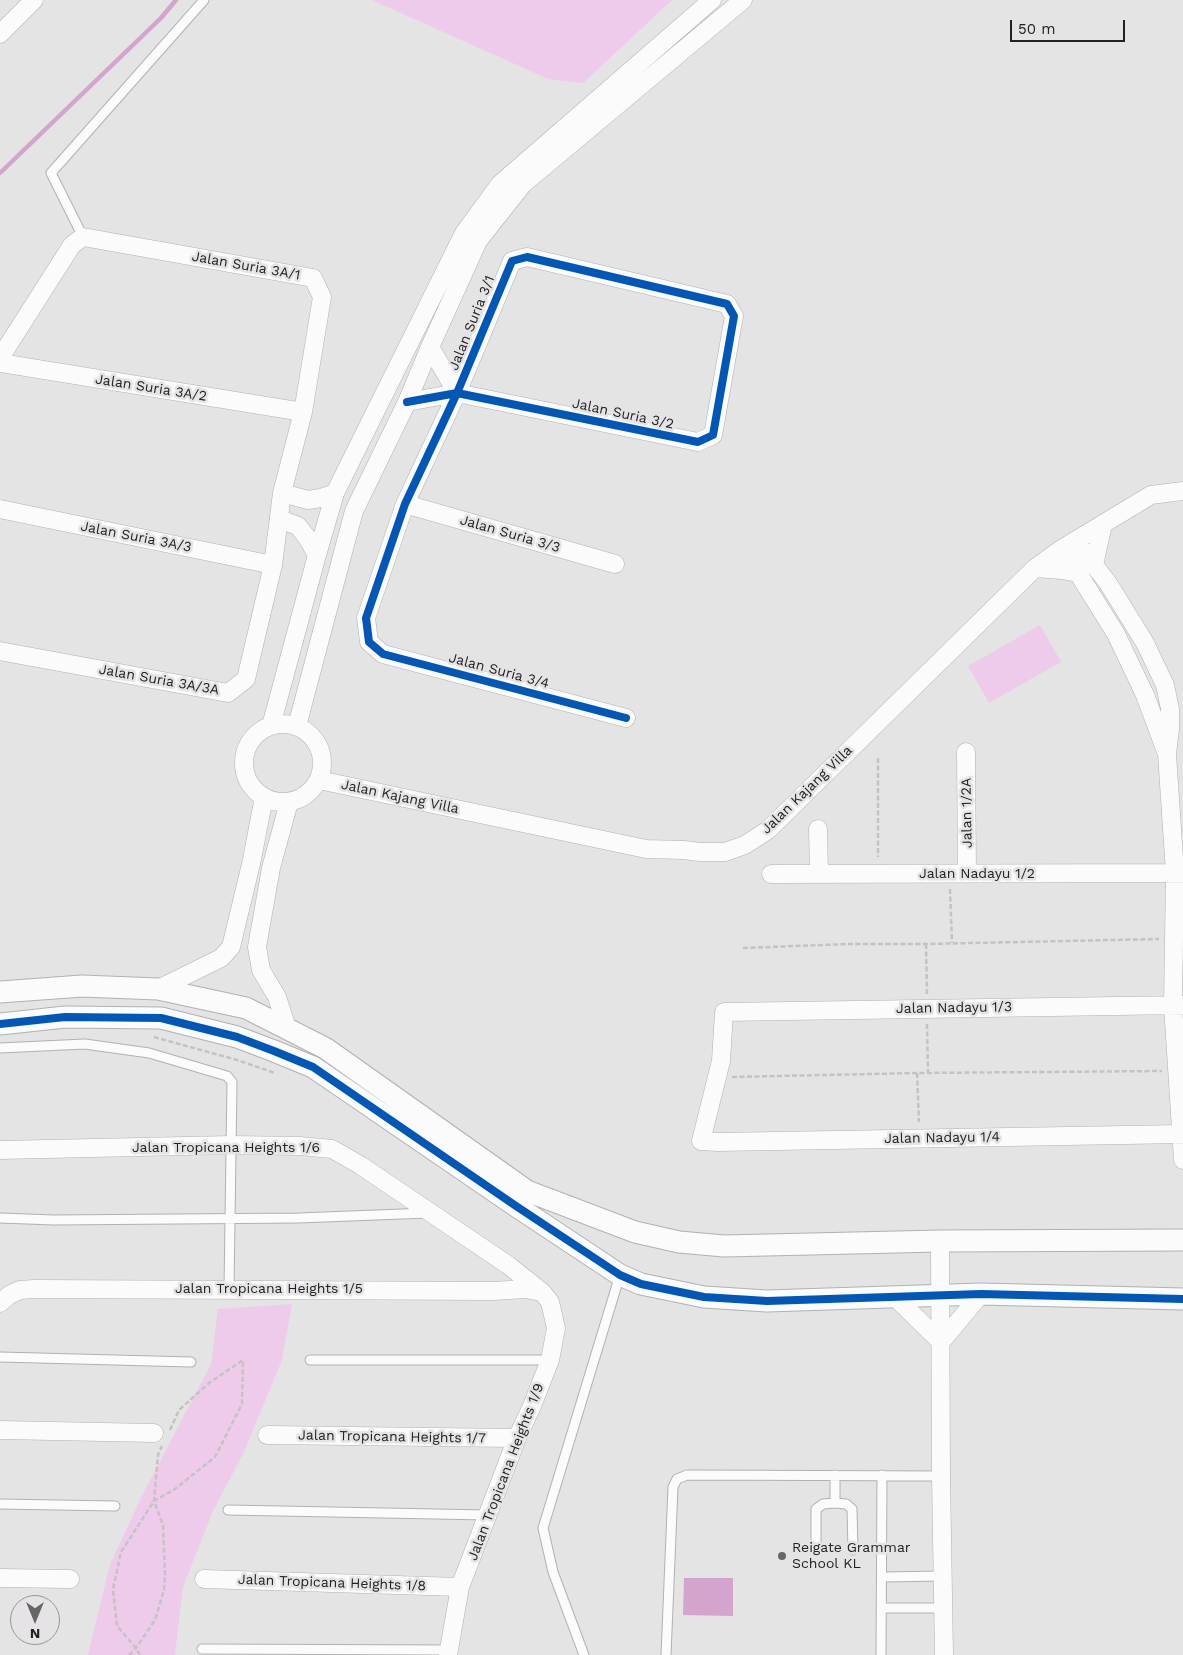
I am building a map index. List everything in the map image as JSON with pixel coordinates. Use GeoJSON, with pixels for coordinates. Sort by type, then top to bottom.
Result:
{"type":"FeatureCollection","features":[{"type":"Feature","properties":{"kind":"street"},"geometry":{"type":"LineString","coordinates":[[0,34],[34,0]]}},
{"type":"Feature","properties":{"kind":"street"},"geometry":{"type":"LineString","coordinates":[[271,726],[317,555],[336,493],[464,233],[500,184],[712,0]]}},
{"type":"Feature","properties":{"kind":"street"},"geometry":{"type":"LineString","coordinates":[[297,726],[354,511],[407,402],[478,241],[523,184],[743,0]]}},
{"type":"Feature","properties":{"kind":"street"},"geometry":{"type":"LineString","coordinates":[[0,358],[72,245],[83,237]]}},
{"type":"Feature","properties":{"kind":"street","name":"Jalan Suria 3A/1"},"geometry":{"type":"LineString","coordinates":[[83,237],[313,278],[322,297],[303,412],[282,493]]}},
{"type":"Feature","properties":{"kind":"street","name":"Jalan Suria 3/1"},"geometry":{"type":"LineString","coordinates":[[369,642],[366,618],[405,504],[457,393],[512,260],[527,257],[727,304],[734,316]]}},
{"type":"Feature","properties":{"kind":"street","name":"Jalan Suria 3/2"},"geometry":{"type":"LineString","coordinates":[[407,402],[457,393],[698,442],[712,435],[734,316]]}},
{"type":"Feature","properties":{"kind":"street"},"geometry":{"type":"LineString","coordinates":[[430,347],[457,393]]}},
{"type":"Feature","properties":{"kind":"street","name":"Jalan Suria 3A/2"},"geometry":{"type":"LineString","coordinates":[[0,364],[303,412]]}},
{"type":"Feature","properties":{"kind":"street","name":"Jalan Kajang Villa"},"geometry":{"type":"LineString","coordinates":[[319,780],[646,849],[725,852],[745,845],[768,830],[1034,568],[1060,550],[1151,495],[1183,490]]}},
{"type":"Feature","properties":{"kind":"street"},"geometry":{"type":"LineString","coordinates":[[282,493],[308,500],[336,493]]}},
{"type":"Feature","properties":{"kind":"street","name":"Jalan Suria 3A/3A"},"geometry":{"type":"LineString","coordinates":[[0,650],[228,693],[246,679],[273,564],[282,493]]}},
{"type":"Feature","properties":{"kind":"street","name":"Jalan Suria 3/3"},"geometry":{"type":"LineString","coordinates":[[405,504],[616,564]]}},
{"type":"Feature","properties":{"kind":"street","name":"Jalan Suria 3A/3"},"geometry":{"type":"LineString","coordinates":[[0,510],[273,564]]}},
{"type":"Feature","properties":{"kind":"street"},"geometry":{"type":"LineString","coordinates":[[279,519],[298,526],[308,538],[317,555]]}},
{"type":"Feature","properties":{"kind":"street"},"geometry":{"type":"LineString","coordinates":[[1094,565],[1103,524]]}},
{"type":"Feature","properties":{"kind":"street"},"geometry":{"type":"LineString","coordinates":[[1075,541],[1108,583],[1145,643],[1165,685],[1170,709],[1167,754],[1179,873],[1174,938],[1178,1005],[1177,1071],[1183,1160]]}},
{"type":"Feature","properties":{"kind":"street"},"geometry":{"type":"LineString","coordinates":[[1060,550],[1078,573],[1106,616],[1146,695],[1170,729]]}},
{"type":"Feature","properties":{"kind":"street"},"geometry":{"type":"LineString","coordinates":[[1034,568],[1078,573]]}},
{"type":"Feature","properties":{"kind":"street"},"geometry":{"type":"LineString","coordinates":[[1106,616],[1122,606]]}},
{"type":"Feature","properties":{"kind":"street","name":"Jalan Suria 3/4"},"geometry":{"type":"LineString","coordinates":[[369,642],[383,654],[626,718]]}},
{"type":"Feature","properties":{"kind":"street"},"geometry":{"type":"LineString","coordinates":[[1125,652],[1145,643]]}},
{"type":"Feature","properties":{"kind":"street"},"geometry":{"type":"LineString","coordinates":[[284,724],[297,726],[317,742],[322,754],[319,780],[312,790],[301,798],[289,802],[276,802],[264,797],[254,789],[247,778],[244,766],[245,752],[251,741],[260,731],[271,726],[284,724]]}},
{"type":"Feature","properties":{"kind":"street","name":"Jalan 1/2A"},"geometry":{"type":"LineString","coordinates":[[966,752],[967,874]]}},
{"type":"Feature","properties":{"kind":"street"},"geometry":{"type":"LineString","coordinates":[[158,989],[222,958],[231,947],[252,864],[264,797]]}},
{"type":"Feature","properties":{"kind":"street"},"geometry":{"type":"LineString","coordinates":[[286,1028],[277,997],[261,970],[256,947],[271,868],[289,802]]}},
{"type":"Feature","properties":{"kind":"street"},"geometry":{"type":"LineString","coordinates":[[818,829],[819,873]]}},
{"type":"Feature","properties":{"kind":"street","name":"Jalan Nadayu 1/2"},"geometry":{"type":"LineString","coordinates":[[771,874],[1179,873]]}},
{"type":"Feature","properties":{"kind":"street"},"geometry":{"type":"LineString","coordinates":[[0,992],[82,986],[158,989],[242,1007],[325,1048],[527,1190],[635,1232],[679,1242],[724,1246],[940,1241],[1183,1240]]}},
{"type":"Feature","properties":{"kind":"street","name":"Jalan Nadayu 1/3"},"geometry":{"type":"LineString","coordinates":[[718,1078],[724,1012],[1178,1005]]}},
{"type":"Feature","properties":{"kind":"street"},"geometry":{"type":"LineString","coordinates":[[0,1024],[65,1017],[161,1018],[237,1037],[274,1051],[313,1068],[620,1275],[641,1284],[704,1297],[767,1301],[981,1294],[1183,1298]]}},
{"type":"Feature","properties":{"kind":"street","name":"Jalan Nadayu 1/4"},"geometry":{"type":"LineString","coordinates":[[718,1078],[701,1141],[1182,1134]]}},
{"type":"Feature","properties":{"kind":"street","name":"Jalan Tropicana Heights 1/6"},"geometry":{"type":"LineString","coordinates":[[0,1150],[232,1145],[300,1146],[332,1149],[360,1165],[508,1265],[542,1292]]}},
{"type":"Feature","properties":{"kind":"street"},"geometry":{"type":"LineString","coordinates":[[940,1241],[940,1476],[944,1655]]}},
{"type":"Feature","properties":{"kind":"street"},"geometry":{"type":"LineString","coordinates":[[494,1291],[511,1280],[508,1265]]}},
{"type":"Feature","properties":{"kind":"street","name":"Jalan Tropicana Heights 1/5"},"geometry":{"type":"LineString","coordinates":[[0,1303],[9,1295],[20,1290],[34,1289],[494,1291],[524,1289],[542,1292]]}},
{"type":"Feature","properties":{"kind":"street","name":"Jalan Tropicana Heights 1/9"},"geometry":{"type":"LineString","coordinates":[[448,1653],[460,1587],[517,1438],[550,1360],[556,1328],[550,1302],[542,1292]]}},
{"type":"Feature","properties":{"kind":"street"},"geometry":{"type":"LineString","coordinates":[[941,1342],[981,1294]]}},
{"type":"Feature","properties":{"kind":"street"},"geometry":{"type":"LineString","coordinates":[[896,1298],[941,1342]]}},
{"type":"Feature","properties":{"kind":"street"},"geometry":{"type":"LineString","coordinates":[[0,1430],[163,1435]]}},
{"type":"Feature","properties":{"kind":"street","name":"Jalan Tropicana Heights 1/7"},"geometry":{"type":"LineString","coordinates":[[267,1435],[517,1438]]}},
{"type":"Feature","properties":{"kind":"street"},"geometry":{"type":"LineString","coordinates":[[0,1578],[70,1579]]}},
{"type":"Feature","properties":{"kind":"street","name":"Jalan Tropicana Heights 1/8"},"geometry":{"type":"LineString","coordinates":[[204,1579],[460,1587]]}},
{"type":"Feature","properties":{"kind":"lane"},"geometry":{"type":"LineString","coordinates":[[83,237],[51,173],[204,0]]}},
{"type":"Feature","properties":{"kind":"lane"},"geometry":{"type":"LineString","coordinates":[[0,1048],[85,1044],[150,1053],[227,1076],[232,1082],[229,1289]]}},
{"type":"Feature","properties":{"kind":"lane"},"geometry":{"type":"LineString","coordinates":[[0,1218],[54,1220],[298,1218],[430,1213]]}},
{"type":"Feature","properties":{"kind":"lane"},"geometry":{"type":"LineString","coordinates":[[584,1655],[553,1572],[543,1528],[620,1275]]}},
{"type":"Feature","properties":{"kind":"lane"},"geometry":{"type":"LineString","coordinates":[[0,1357],[191,1362]]}},
{"type":"Feature","properties":{"kind":"lane"},"geometry":{"type":"LineString","coordinates":[[310,1360],[550,1360]]}},
{"type":"Feature","properties":{"kind":"lane"},"geometry":{"type":"LineString","coordinates":[[666,1655],[673,1487],[678,1479],[687,1475],[940,1476]]}},
{"type":"Feature","properties":{"kind":"lane"},"geometry":{"type":"LineString","coordinates":[[835,1475],[835,1503]]}},
{"type":"Feature","properties":{"kind":"lane"},"geometry":{"type":"LineString","coordinates":[[881,1655],[882,1475]]}},
{"type":"Feature","properties":{"kind":"lane"},"geometry":{"type":"LineString","coordinates":[[816,1551],[816,1509],[823,1504],[835,1503],[846,1504],[852,1508],[853,1550]]}},
{"type":"Feature","properties":{"kind":"lane"},"geometry":{"type":"LineString","coordinates":[[0,1504],[115,1506]]}},
{"type":"Feature","properties":{"kind":"lane"},"geometry":{"type":"LineString","coordinates":[[228,1510],[488,1515]]}},
{"type":"Feature","properties":{"kind":"lane"},"geometry":{"type":"LineString","coordinates":[[882,1577],[942,1576]]}},
{"type":"Feature","properties":{"kind":"lane"},"geometry":{"type":"LineString","coordinates":[[881,1608],[943,1608]]}},
{"type":"Feature","properties":{"kind":"lane"},"geometry":{"type":"LineString","coordinates":[[202,1649],[448,1653]]}},
{"type":"Feature","properties":{"kind":"path"},"geometry":{"type":"LineString","coordinates":[[878,758],[878,874]]}},
{"type":"Feature","properties":{"kind":"path"},"geometry":{"type":"LineString","coordinates":[[950,874],[952,943]]}},
{"type":"Feature","properties":{"kind":"path"},"geometry":{"type":"LineString","coordinates":[[743,948],[848,944],[1174,938]]}},
{"type":"Feature","properties":{"kind":"path"},"geometry":{"type":"LineString","coordinates":[[148,1036],[237,1060],[283,1076]]}},
{"type":"Feature","properties":{"kind":"path"},"geometry":{"type":"LineString","coordinates":[[718,1078],[917,1073],[1177,1071]]}},
{"type":"Feature","properties":{"kind":"path"},"geometry":{"type":"LineString","coordinates":[[917,1073],[920,1138]]}},
{"type":"Feature","properties":{"kind":"path"},"geometry":{"type":"LineString","coordinates":[[129,1655],[136,1648],[155,1620],[164,1590],[163,1525],[154,1501],[158,1455],[163,1435],[179,1410],[209,1383],[243,1360],[242,1404],[215,1457],[175,1489],[154,1501],[121,1552],[113,1588],[117,1626],[136,1648],[140,1655]]}},
{"type":"Feature","properties":{"kind":"shaded area"},"geometry":{"type":"Polygon","coordinates":[[[372,0],[672,0],[583,83],[548,79],[372,0]]]}},
{"type":"Feature","properties":{"kind":"shaded area"},"geometry":{"type":"Polygon","coordinates":[[[1040,625],[1061,662],[989,703],[968,666],[1040,625]]]}},
{"type":"Feature","properties":{"kind":"shaded area"},"geometry":{"type":"Polygon","coordinates":[[[292,1304],[282,1360],[244,1452],[213,1511],[183,1587],[175,1655],[88,1655],[110,1564],[143,1494],[211,1364],[218,1309],[292,1304]]]}},
{"type":"Feature","properties":{"kind":"shaded area"},"geometry":{"type":"Polygon","coordinates":[[[684,1578],[733,1578],[733,1616],[683,1615],[684,1578]]]}},
{"type":"Feature","properties":{"kind":"waterway"},"geometry":{"type":"LineString","coordinates":[[0,173],[161,18],[176,0]]}},
{"type":"Feature","properties":{"kind":"cycle path"},"geometry":{"type":"LineString","coordinates":[[407,402],[457,393],[698,442],[713,435],[734,316],[727,304],[527,257],[512,261],[457,393],[405,504],[366,618],[369,642],[383,654],[626,718]]}},
{"type":"Feature","properties":{"kind":"cycle path"},"geometry":{"type":"LineString","coordinates":[[0,1024],[65,1017],[161,1018],[237,1037],[274,1051],[313,1067],[620,1275],[641,1284],[704,1297],[767,1301],[981,1294],[1183,1299]]}},
{"type":"Feature","properties":{"kind":"place","name":"Reigate Grammar School KL"},"geometry":{"type":"Point","coordinates":[782,1556]}}]}
